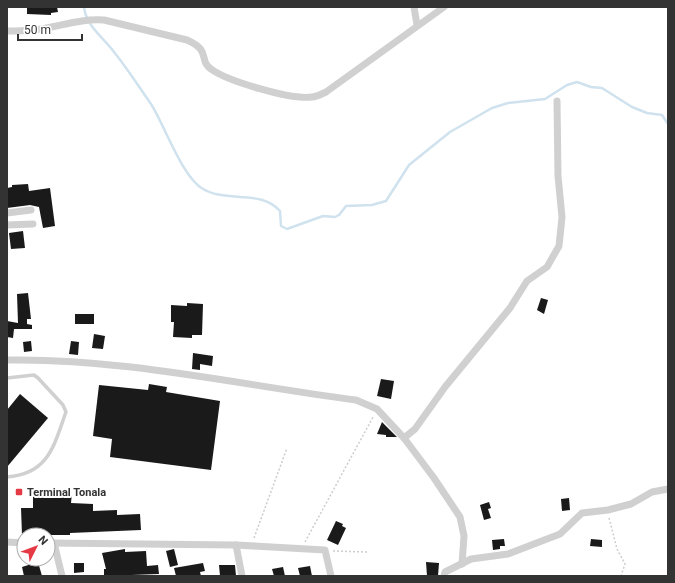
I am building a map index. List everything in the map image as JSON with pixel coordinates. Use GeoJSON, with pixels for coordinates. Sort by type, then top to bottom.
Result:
{"type":"FeatureCollection","features":[{"type":"Feature","properties":{"kind":"street"},"geometry":{"type":"LineString","coordinates":[[414,7],[417,25]]}},
{"type":"Feature","properties":{"kind":"street"},"geometry":{"type":"LineString","coordinates":[[7,30],[32,30],[96,19],[187,40],[198,44],[203,51],[205,62],[209,68],[222,76],[255,87],[300,98],[312,97],[326,92],[444,7]]}},
{"type":"Feature","properties":{"kind":"street"},"geometry":{"type":"LineString","coordinates":[[404,438],[415,429],[445,387],[510,308],[527,281],[547,267],[559,246],[562,217],[558,176],[558,101]]}},
{"type":"Feature","properties":{"kind":"street"},"geometry":{"type":"LineString","coordinates":[[7,213],[31,210]]}},
{"type":"Feature","properties":{"kind":"street"},"geometry":{"type":"LineString","coordinates":[[7,225],[33,224]]}},
{"type":"Feature","properties":{"kind":"street"},"geometry":{"type":"LineString","coordinates":[[7,360],[62,360],[206,378],[356,400],[377,409],[404,438],[460,516],[464,536],[462,564]]}},
{"type":"Feature","properties":{"kind":"street"},"geometry":{"type":"LineString","coordinates":[[444,576],[445,572],[471,559],[508,554],[560,534],[582,513],[608,510],[630,504],[652,492],[668,489]]}},
{"type":"Feature","properties":{"kind":"street"},"geometry":{"type":"LineString","coordinates":[[56,543],[236,545],[325,550],[331,576]]}},
{"type":"Feature","properties":{"kind":"street"},"geometry":{"type":"LineString","coordinates":[[236,545],[242,576]]}},
{"type":"Feature","properties":{"kind":"street"},"geometry":{"type":"LineString","coordinates":[[56,558],[62,576]]}},
{"type":"Feature","properties":{"kind":"lane"},"geometry":{"type":"LineString","coordinates":[[7,378],[34,375],[63,405],[66,412],[51,453],[38,467],[21,476],[7,477]]}},
{"type":"Feature","properties":{"kind":"path"},"geometry":{"type":"LineString","coordinates":[[302,549],[377,409]]}},
{"type":"Feature","properties":{"kind":"path"},"geometry":{"type":"LineString","coordinates":[[251,546],[287,448]]}},
{"type":"Feature","properties":{"kind":"path"},"geometry":{"type":"LineString","coordinates":[[608,510],[617,549],[625,564],[621,576]]}},
{"type":"Feature","properties":{"kind":"path"},"geometry":{"type":"LineString","coordinates":[[325,550],[367,552]]}},
{"type":"Feature","properties":{"kind":"building"},"geometry":{"type":"Polygon","coordinates":[[[27,7],[57,7],[58,12],[51,13],[51,15],[27,14],[27,7]]]}},
{"type":"Feature","properties":{"kind":"building"},"geometry":{"type":"Polygon","coordinates":[[[28,184],[29,191],[50,188],[55,226],[43,228],[39,207],[30,205],[7,208],[7,188],[12,187],[12,185],[28,184]]]}},
{"type":"Feature","properties":{"kind":"building"},"geometry":{"type":"Polygon","coordinates":[[[23,231],[25,248],[11,249],[9,233],[23,231]]]}},
{"type":"Feature","properties":{"kind":"building"},"geometry":{"type":"Polygon","coordinates":[[[28,293],[31,319],[27,319],[27,324],[32,325],[32,329],[14,329],[13,338],[7,337],[7,321],[18,323],[17,294],[28,293]]]}},
{"type":"Feature","properties":{"kind":"building"},"geometry":{"type":"Polygon","coordinates":[[[541,298],[548,300],[544,314],[537,310],[541,298]]]}},
{"type":"Feature","properties":{"kind":"building"},"geometry":{"type":"Polygon","coordinates":[[[187,303],[203,304],[202,335],[192,335],[192,338],[173,337],[174,322],[171,322],[171,305],[187,306],[187,303]]]}},
{"type":"Feature","properties":{"kind":"building"},"geometry":{"type":"Polygon","coordinates":[[[75,314],[94,314],[94,324],[75,324],[75,314]]]}},
{"type":"Feature","properties":{"kind":"building"},"geometry":{"type":"Polygon","coordinates":[[[94,334],[105,336],[103,349],[92,348],[94,334]]]}},
{"type":"Feature","properties":{"kind":"building"},"geometry":{"type":"Polygon","coordinates":[[[31,341],[32,351],[24,352],[23,342],[31,341]]]}},
{"type":"Feature","properties":{"kind":"building"},"geometry":{"type":"Polygon","coordinates":[[[71,341],[79,342],[78,355],[69,354],[71,341]]]}},
{"type":"Feature","properties":{"kind":"building"},"geometry":{"type":"Polygon","coordinates":[[[193,353],[213,356],[212,366],[200,364],[200,370],[192,369],[193,353]]]}},
{"type":"Feature","properties":{"kind":"building"},"geometry":{"type":"Polygon","coordinates":[[[381,379],[394,381],[391,399],[377,396],[381,379]]]}},
{"type":"Feature","properties":{"kind":"building"},"geometry":{"type":"Polygon","coordinates":[[[149,384],[167,387],[166,392],[220,401],[211,470],[110,457],[112,439],[93,436],[99,385],[148,390],[149,384]]]}},
{"type":"Feature","properties":{"kind":"building"},"geometry":{"type":"Polygon","coordinates":[[[20,394],[48,418],[7,467],[7,410],[20,394]]]}},
{"type":"Feature","properties":{"kind":"building"},"geometry":{"type":"Polygon","coordinates":[[[382,422],[397,437],[386,437],[386,435],[377,434],[382,422]]]}},
{"type":"Feature","properties":{"kind":"building"},"geometry":{"type":"Polygon","coordinates":[[[33,492],[72,493],[71,503],[93,504],[93,511],[117,510],[117,515],[140,514],[141,530],[56,535],[56,527],[22,527],[21,508],[33,508],[33,492]]]}},
{"type":"Feature","properties":{"kind":"building"},"geometry":{"type":"Polygon","coordinates":[[[569,498],[570,510],[562,511],[561,499],[569,498]]]}},
{"type":"Feature","properties":{"kind":"building"},"geometry":{"type":"Polygon","coordinates":[[[489,502],[491,508],[488,509],[491,518],[484,520],[480,505],[489,502]]]}},
{"type":"Feature","properties":{"kind":"building"},"geometry":{"type":"Polygon","coordinates":[[[336,521],[343,524],[342,526],[346,528],[338,545],[327,540],[336,521]]]}},
{"type":"Feature","properties":{"kind":"building"},"geometry":{"type":"Polygon","coordinates":[[[504,539],[505,546],[500,546],[500,549],[493,550],[492,540],[504,539]]]}},
{"type":"Feature","properties":{"kind":"building"},"geometry":{"type":"Polygon","coordinates":[[[591,539],[602,540],[602,547],[590,546],[591,539]]]}},
{"type":"Feature","properties":{"kind":"building"},"geometry":{"type":"Polygon","coordinates":[[[125,549],[125,552],[146,551],[147,566],[158,565],[159,574],[104,576],[104,569],[106,569],[102,553],[125,549]]]}},
{"type":"Feature","properties":{"kind":"building"},"geometry":{"type":"Polygon","coordinates":[[[174,549],[178,565],[170,567],[166,551],[174,549]]]}},
{"type":"Feature","properties":{"kind":"building"},"geometry":{"type":"Polygon","coordinates":[[[426,562],[439,563],[438,576],[427,576],[426,562]]]}},
{"type":"Feature","properties":{"kind":"building"},"geometry":{"type":"Polygon","coordinates":[[[74,563],[84,563],[84,572],[74,573],[74,563]]]}},
{"type":"Feature","properties":{"kind":"building"},"geometry":{"type":"Polygon","coordinates":[[[203,563],[205,571],[200,572],[201,576],[176,576],[174,568],[203,563]]]}},
{"type":"Feature","properties":{"kind":"building"},"geometry":{"type":"Polygon","coordinates":[[[219,565],[235,565],[236,576],[220,576],[219,565]]]}},
{"type":"Feature","properties":{"kind":"building"},"geometry":{"type":"Polygon","coordinates":[[[310,566],[312,576],[300,576],[298,568],[310,566]]]}},
{"type":"Feature","properties":{"kind":"building"},"geometry":{"type":"Polygon","coordinates":[[[22,567],[39,567],[42,576],[24,576],[22,567]]]}},
{"type":"Feature","properties":{"kind":"building"},"geometry":{"type":"Polygon","coordinates":[[[283,567],[285,576],[274,576],[272,569],[283,567]]]}},
{"type":"Feature","properties":{"kind":"waterway"},"geometry":{"type":"LineString","coordinates":[[84,7],[85,14],[91,26],[119,58],[151,104],[181,163],[195,183],[212,193],[253,198],[272,204],[280,211],[281,226],[287,229],[323,216],[335,217],[339,215],[346,206],[372,205],[386,201],[409,165],[450,132],[492,108],[508,103],[545,99],[567,85],[577,82],[591,87],[602,88],[632,107],[647,113],[662,115],[668,124]]}},
{"type":"Feature","properties":{"kind":"place","name":"Terminal Tonala"},"geometry":{"type":"Point","coordinates":[19,492]}}]}
